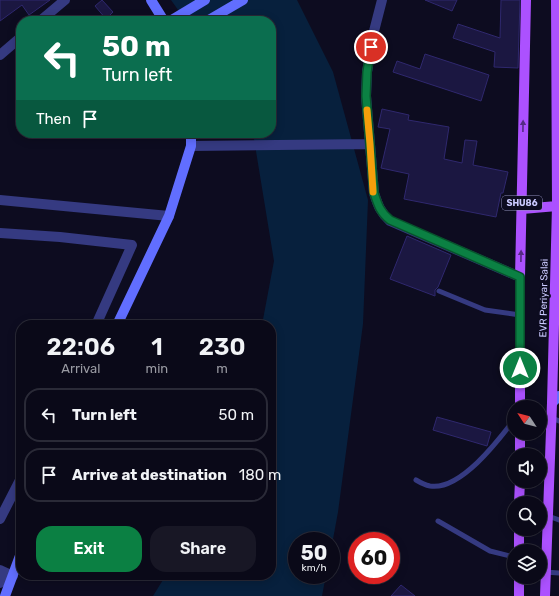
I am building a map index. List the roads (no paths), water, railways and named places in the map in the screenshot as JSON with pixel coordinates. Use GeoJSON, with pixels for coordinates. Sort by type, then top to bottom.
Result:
{"type":"FeatureCollection","features":[{"type":"Feature","properties":{"kind":"main road","name":"SHU86"},"geometry":{"type":"LineString","coordinates":[[520,400],[520,277],[526,0]]}},
{"type":"Feature","properties":{"kind":"main road","name":"EVR Periyar Salai"},"geometry":{"type":"LineString","coordinates":[[546,544],[556,399],[558,110],[556,0]]}},
{"type":"Feature","properties":{"kind":"main road"},"geometry":{"type":"LineString","coordinates":[[522,209],[557,206]]}},
{"type":"Feature","properties":{"kind":"main road"},"geometry":{"type":"LineString","coordinates":[[519,584],[519,596]]}},
{"type":"Feature","properties":{"kind":"main road","name":"EVR Periyar Salai"},"geometry":{"type":"LineString","coordinates":[[545,584],[545,596]]}},
{"type":"Feature","properties":{"kind":"street"},"geometry":{"type":"LineString","coordinates":[[46,16],[65,0]]}},
{"type":"Feature","properties":{"kind":"street"},"geometry":{"type":"LineString","coordinates":[[151,0],[161,16]]}},
{"type":"Feature","properties":{"kind":"street"},"geometry":{"type":"LineString","coordinates":[[178,16],[206,0]]}},
{"type":"Feature","properties":{"kind":"street"},"geometry":{"type":"LineString","coordinates":[[216,16],[243,0]]}},
{"type":"Feature","properties":{"kind":"street"},"geometry":{"type":"LineString","coordinates":[[382,0],[373,35],[367,72],[366,96],[374,193],[382,213],[390,220],[520,277]]}},
{"type":"Feature","properties":{"kind":"street"},"geometry":{"type":"LineString","coordinates":[[0,55],[16,41]]}},
{"type":"Feature","properties":{"kind":"street"},"geometry":{"type":"LineString","coordinates":[[118,320],[169,216],[192,146],[191,138]]}},
{"type":"Feature","properties":{"kind":"street"},"geometry":{"type":"LineString","coordinates":[[192,146],[370,144]]}},
{"type":"Feature","properties":{"kind":"street"},"geometry":{"type":"LineString","coordinates":[[0,200],[169,216]]}},
{"type":"Feature","properties":{"kind":"street"},"geometry":{"type":"LineString","coordinates":[[0,233],[60,237],[132,245],[98,320]]}},
{"type":"Feature","properties":{"kind":"street"},"geometry":{"type":"LineString","coordinates":[[0,519],[16,488]]}},
{"type":"Feature","properties":{"kind":"street"},"geometry":{"type":"LineString","coordinates":[[0,583],[16,560]]}},
{"type":"Feature","properties":{"kind":"street"},"geometry":{"type":"LineString","coordinates":[[5,596],[6,573]]}},
{"type":"Feature","properties":{"kind":"lane"},"geometry":{"type":"LineString","coordinates":[[439,291],[485,310],[520,315]]}},
{"type":"Feature","properties":{"kind":"lane"},"geometry":{"type":"LineString","coordinates":[[416,480],[424,484],[438,487],[445,485],[467,472],[492,449],[507,429]]}},
{"type":"Feature","properties":{"kind":"lane"},"geometry":{"type":"LineString","coordinates":[[548,516],[559,520]]}},
{"type":"Feature","properties":{"kind":"lane"},"geometry":{"type":"LineString","coordinates":[[438,520],[490,551],[507,555]]}},
{"type":"Feature","properties":{"kind":"lane"},"geometry":{"type":"LineString","coordinates":[[547,572],[559,573]]}},
{"type":"Feature","properties":{"kind":"water"},"geometry":{"type":"Polygon","coordinates":[[[171,0],[297,0],[333,72],[368,200],[363,324],[334,532],[288,532],[288,584],[324,584],[322,596],[153,596],[163,580],[276,580],[276,320],[263,320],[274,261],[254,138],[276,138],[276,16],[182,16],[171,0]]]}}]}
